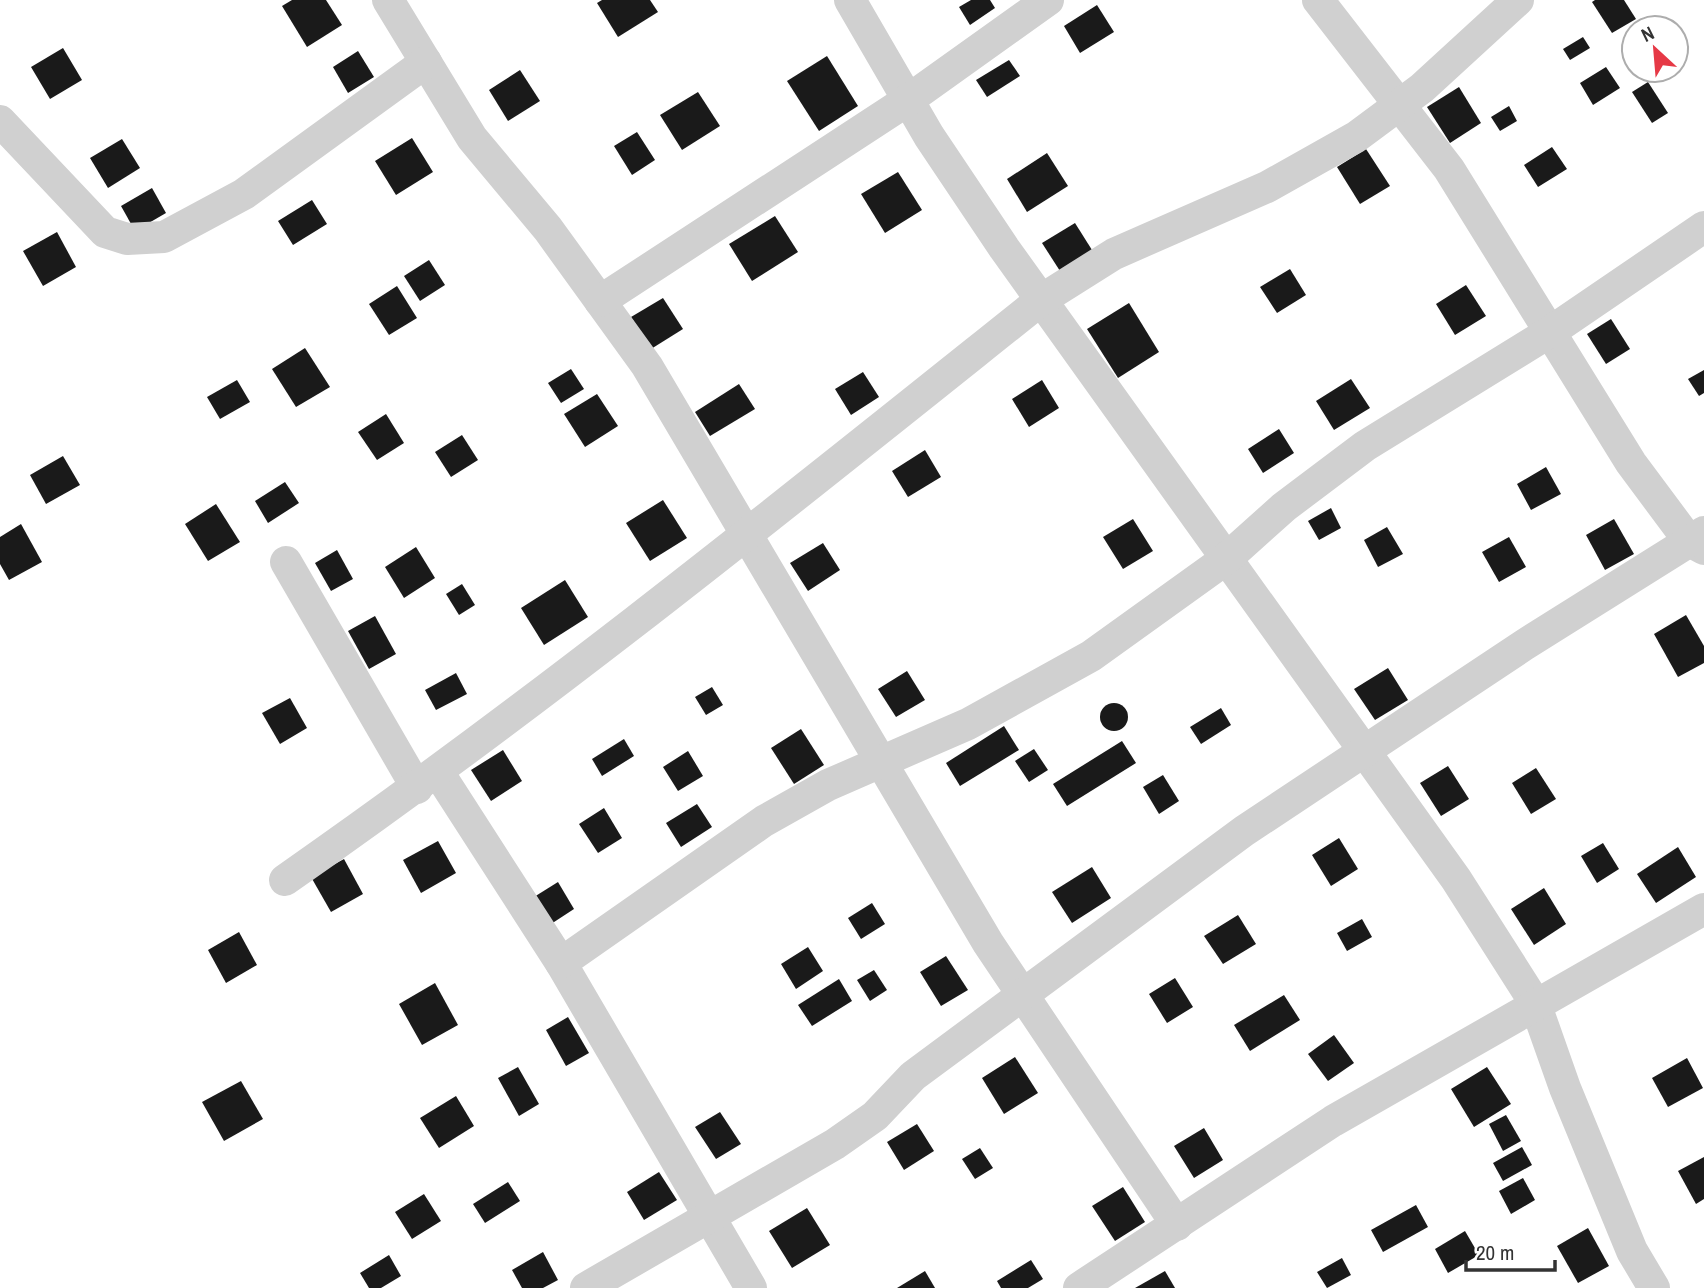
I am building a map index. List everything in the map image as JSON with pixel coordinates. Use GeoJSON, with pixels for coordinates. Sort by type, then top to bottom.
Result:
{"type":"FeatureCollection","features":[{"type":"Feature","properties":{"kind":"street"},"geometry":{"type":"LineString","coordinates":[[387,0],[472,138],[548,229],[647,366],[881,763],[1023,997],[1177,1224]]}},
{"type":"Feature","properties":{"kind":"street"},"geometry":{"type":"LineString","coordinates":[[850,0],[929,136],[1041,300],[1456,879],[1535,1003],[1565,1088],[1627,1238],[1654,1288]]}},
{"type":"Feature","properties":{"kind":"street"},"geometry":{"type":"LineString","coordinates":[[600,301],[908,100],[1048,0]]}},
{"type":"Feature","properties":{"kind":"street"},"geometry":{"type":"LineString","coordinates":[[586,1288],[835,1144],[875,1116],[913,1076],[1244,831],[1524,645],[1699,541],[1631,463],[1449,169],[1318,0]]}},
{"type":"Feature","properties":{"kind":"street"},"geometry":{"type":"LineString","coordinates":[[285,880],[427,780],[563,679],[1041,300],[1114,254],[1268,187],[1356,137],[1473,44],[1518,0]]}},
{"type":"Feature","properties":{"kind":"street"},"geometry":{"type":"LineString","coordinates":[[0,121],[105,232],[127,239],[164,237],[244,194],[426,62]]}},
{"type":"Feature","properties":{"kind":"street"},"geometry":{"type":"LineString","coordinates":[[561,962],[764,821],[828,785],[968,724],[1091,656],[1226,559],[1284,507],[1365,446],[1550,332],[1704,228]]}},
{"type":"Feature","properties":{"kind":"street"},"geometry":{"type":"LineString","coordinates":[[286,562],[427,780],[561,962],[751,1288]]}},
{"type":"Feature","properties":{"kind":"street"},"geometry":{"type":"LineString","coordinates":[[1079,1288],[1333,1121],[1535,1003],[1704,909]]}},
{"type":"Feature","properties":{"kind":"building"},"geometry":{"type":"Polygon","coordinates":[[[292,0],[326,0],[342,25],[307,47],[282,6],[292,0]]]}},
{"type":"Feature","properties":{"kind":"building"},"geometry":{"type":"Polygon","coordinates":[[[602,0],[650,0],[658,12],[618,37],[597,3],[602,0]]]}},
{"type":"Feature","properties":{"kind":"building"},"geometry":{"type":"Polygon","coordinates":[[[971,0],[990,0],[995,8],[970,25],[959,7],[971,0]]]}},
{"type":"Feature","properties":{"kind":"building"},"geometry":{"type":"Polygon","coordinates":[[[1624,0],[1633,14],[1620,14],[1620,28],[1612,33],[1592,2],[1624,0]]]}},
{"type":"Feature","properties":{"kind":"building"},"geometry":{"type":"Polygon","coordinates":[[[1097,5],[1114,32],[1080,53],[1064,26],[1097,5]]]}},
{"type":"Feature","properties":{"kind":"building"},"geometry":{"type":"Polygon","coordinates":[[[1583,37],[1590,48],[1570,60],[1563,49],[1583,37]]]}},
{"type":"Feature","properties":{"kind":"building"},"geometry":{"type":"Polygon","coordinates":[[[63,48],[82,80],[50,99],[31,67],[63,48]]]}},
{"type":"Feature","properties":{"kind":"building"},"geometry":{"type":"Polygon","coordinates":[[[358,51],[374,77],[348,93],[333,67],[358,51]]]}},
{"type":"Feature","properties":{"kind":"building"},"geometry":{"type":"Polygon","coordinates":[[[827,56],[858,106],[819,131],[787,81],[827,56]]]}},
{"type":"Feature","properties":{"kind":"building"},"geometry":{"type":"Polygon","coordinates":[[[1009,60],[1020,76],[987,97],[976,80],[1009,60]]]}},
{"type":"Feature","properties":{"kind":"building"},"geometry":{"type":"Polygon","coordinates":[[[1606,67],[1620,88],[1593,105],[1580,83],[1606,67]]]}},
{"type":"Feature","properties":{"kind":"building"},"geometry":{"type":"Polygon","coordinates":[[[520,70],[540,101],[508,121],[489,90],[520,70]]]}},
{"type":"Feature","properties":{"kind":"building"},"geometry":{"type":"Polygon","coordinates":[[[1649,84],[1668,113],[1652,123],[1632,92],[1649,84]]]}},
{"type":"Feature","properties":{"kind":"building"},"geometry":{"type":"Polygon","coordinates":[[[1459,87],[1481,123],[1450,143],[1427,107],[1459,87]]]}},
{"type":"Feature","properties":{"kind":"building"},"geometry":{"type":"Polygon","coordinates":[[[698,92],[720,126],[682,150],[660,115],[698,92]]]}},
{"type":"Feature","properties":{"kind":"building"},"geometry":{"type":"Polygon","coordinates":[[[1509,106],[1517,121],[1500,131],[1491,117],[1509,106]]]}},
{"type":"Feature","properties":{"kind":"building"},"geometry":{"type":"Polygon","coordinates":[[[637,132],[655,160],[632,175],[614,146],[637,132]]]}},
{"type":"Feature","properties":{"kind":"building"},"geometry":{"type":"Polygon","coordinates":[[[412,138],[433,172],[396,195],[375,161],[412,138]]]}},
{"type":"Feature","properties":{"kind":"building"},"geometry":{"type":"Polygon","coordinates":[[[122,139],[140,168],[108,188],[90,158],[122,139]]]}},
{"type":"Feature","properties":{"kind":"building"},"geometry":{"type":"Polygon","coordinates":[[[1552,147],[1567,169],[1538,187],[1524,165],[1552,147]]]}},
{"type":"Feature","properties":{"kind":"building"},"geometry":{"type":"Polygon","coordinates":[[[1366,149],[1390,186],[1360,204],[1337,167],[1366,149]]]}},
{"type":"Feature","properties":{"kind":"building"},"geometry":{"type":"Polygon","coordinates":[[[1047,153],[1068,186],[1027,212],[1007,179],[1047,153]]]}},
{"type":"Feature","properties":{"kind":"building"},"geometry":{"type":"Polygon","coordinates":[[[898,172],[922,210],[885,233],[861,194],[898,172]]]}},
{"type":"Feature","properties":{"kind":"building"},"geometry":{"type":"Polygon","coordinates":[[[152,188],[166,213],[135,231],[121,206],[152,188]]]}},
{"type":"Feature","properties":{"kind":"building"},"geometry":{"type":"Polygon","coordinates":[[[312,200],[327,224],[293,245],[278,221],[312,200]]]}},
{"type":"Feature","properties":{"kind":"building"},"geometry":{"type":"Polygon","coordinates":[[[775,216],[798,252],[752,281],[729,244],[775,216]]]}},
{"type":"Feature","properties":{"kind":"building"},"geometry":{"type":"Polygon","coordinates":[[[1075,223],[1092,250],[1060,271],[1042,243],[1075,223]]]}},
{"type":"Feature","properties":{"kind":"building"},"geometry":{"type":"Polygon","coordinates":[[[57,232],[76,267],[43,286],[23,251],[57,232]]]}},
{"type":"Feature","properties":{"kind":"building"},"geometry":{"type":"Polygon","coordinates":[[[429,260],[445,285],[420,301],[404,276],[429,260]]]}},
{"type":"Feature","properties":{"kind":"building"},"geometry":{"type":"Polygon","coordinates":[[[1290,269],[1306,295],[1277,313],[1260,287],[1290,269]]]}},
{"type":"Feature","properties":{"kind":"building"},"geometry":{"type":"Polygon","coordinates":[[[1466,285],[1486,316],[1455,335],[1436,304],[1466,285]]]}},
{"type":"Feature","properties":{"kind":"building"},"geometry":{"type":"Polygon","coordinates":[[[397,286],[417,318],[389,335],[369,304],[397,286]]]}},
{"type":"Feature","properties":{"kind":"building"},"geometry":{"type":"Polygon","coordinates":[[[663,298],[683,329],[651,349],[631,317],[663,298]]]}},
{"type":"Feature","properties":{"kind":"building"},"geometry":{"type":"Polygon","coordinates":[[[1129,303],[1159,352],[1118,378],[1087,329],[1129,303]]]}},
{"type":"Feature","properties":{"kind":"building"},"geometry":{"type":"Polygon","coordinates":[[[1611,319],[1630,349],[1606,364],[1587,334],[1611,319]]]}},
{"type":"Feature","properties":{"kind":"building"},"geometry":{"type":"Polygon","coordinates":[[[305,348],[330,387],[296,407],[272,369],[305,348]]]}},
{"type":"Feature","properties":{"kind":"building"},"geometry":{"type":"Polygon","coordinates":[[[571,369],[584,389],[561,403],[548,383],[571,369]]]}},
{"type":"Feature","properties":{"kind":"building"},"geometry":{"type":"Polygon","coordinates":[[[1704,370],[1704,393],[1699,396],[1688,379],[1704,370]]]}},
{"type":"Feature","properties":{"kind":"building"},"geometry":{"type":"Polygon","coordinates":[[[863,372],[879,397],[851,415],[835,389],[863,372]]]}},
{"type":"Feature","properties":{"kind":"building"},"geometry":{"type":"Polygon","coordinates":[[[1351,379],[1370,408],[1334,430],[1316,401],[1351,379]]]}},
{"type":"Feature","properties":{"kind":"building"},"geometry":{"type":"Polygon","coordinates":[[[237,380],[250,402],[220,419],[207,397],[237,380]]]}},
{"type":"Feature","properties":{"kind":"building"},"geometry":{"type":"Polygon","coordinates":[[[1042,380],[1059,408],[1029,427],[1012,399],[1042,380]]]}},
{"type":"Feature","properties":{"kind":"building"},"geometry":{"type":"Polygon","coordinates":[[[739,384],[755,409],[710,436],[695,412],[739,384]]]}},
{"type":"Feature","properties":{"kind":"building"},"geometry":{"type":"Polygon","coordinates":[[[597,394],[618,426],[585,447],[564,414],[597,394]]]}},
{"type":"Feature","properties":{"kind":"building"},"geometry":{"type":"Polygon","coordinates":[[[386,414],[404,443],[377,460],[358,432],[386,414]]]}},
{"type":"Feature","properties":{"kind":"building"},"geometry":{"type":"Polygon","coordinates":[[[1279,429],[1294,453],[1263,473],[1248,449],[1279,429]]]}},
{"type":"Feature","properties":{"kind":"building"},"geometry":{"type":"Polygon","coordinates":[[[462,435],[478,460],[451,477],[435,452],[462,435]]]}},
{"type":"Feature","properties":{"kind":"building"},"geometry":{"type":"Polygon","coordinates":[[[925,450],[941,477],[908,497],[892,471],[925,450]]]}},
{"type":"Feature","properties":{"kind":"building"},"geometry":{"type":"Polygon","coordinates":[[[63,456],[80,485],[46,504],[30,475],[63,456]]]}},
{"type":"Feature","properties":{"kind":"building"},"geometry":{"type":"Polygon","coordinates":[[[1546,467],[1561,494],[1531,510],[1517,484],[1546,467]]]}},
{"type":"Feature","properties":{"kind":"building"},"geometry":{"type":"Polygon","coordinates":[[[285,482],[299,503],[268,523],[255,501],[285,482]]]}},
{"type":"Feature","properties":{"kind":"building"},"geometry":{"type":"Polygon","coordinates":[[[663,500],[687,538],[650,561],[626,523],[663,500]]]}},
{"type":"Feature","properties":{"kind":"building"},"geometry":{"type":"Polygon","coordinates":[[[216,504],[240,542],[208,561],[185,524],[216,504]]]}},
{"type":"Feature","properties":{"kind":"building"},"geometry":{"type":"Polygon","coordinates":[[[1331,508],[1341,528],[1319,540],[1308,521],[1331,508]]]}},
{"type":"Feature","properties":{"kind":"building"},"geometry":{"type":"Polygon","coordinates":[[[1133,519],[1153,551],[1123,569],[1103,537],[1133,519]]]}},
{"type":"Feature","properties":{"kind":"building"},"geometry":{"type":"Polygon","coordinates":[[[1614,519],[1634,554],[1605,570],[1586,535],[1614,519]]]}},
{"type":"Feature","properties":{"kind":"building"},"geometry":{"type":"Polygon","coordinates":[[[21,524],[42,562],[9,580],[0,564],[0,537],[21,524]]]}},
{"type":"Feature","properties":{"kind":"building"},"geometry":{"type":"Polygon","coordinates":[[[1387,527],[1403,554],[1378,567],[1364,540],[1387,527]]]}},
{"type":"Feature","properties":{"kind":"building"},"geometry":{"type":"Polygon","coordinates":[[[1509,537],[1526,567],[1499,582],[1482,552],[1509,537]]]}},
{"type":"Feature","properties":{"kind":"building"},"geometry":{"type":"Polygon","coordinates":[[[823,543],[840,570],[808,591],[790,563],[823,543]]]}},
{"type":"Feature","properties":{"kind":"building"},"geometry":{"type":"Polygon","coordinates":[[[416,547],[435,578],[404,598],[385,567],[416,547]]]}},
{"type":"Feature","properties":{"kind":"building"},"geometry":{"type":"Polygon","coordinates":[[[337,550],[353,579],[331,591],[315,563],[337,550]]]}},
{"type":"Feature","properties":{"kind":"building"},"geometry":{"type":"Polygon","coordinates":[[[565,580],[588,617],[544,645],[521,608],[565,580]]]}},
{"type":"Feature","properties":{"kind":"building"},"geometry":{"type":"Polygon","coordinates":[[[462,584],[475,605],[459,615],[446,594],[462,584]]]}},
{"type":"Feature","properties":{"kind":"building"},"geometry":{"type":"Polygon","coordinates":[[[1686,615],[1704,646],[1704,663],[1678,677],[1654,634],[1686,615]]]}},
{"type":"Feature","properties":{"kind":"building"},"geometry":{"type":"Polygon","coordinates":[[[375,616],[396,654],[369,669],[348,631],[375,616]]]}},
{"type":"Feature","properties":{"kind":"building"},"geometry":{"type":"Polygon","coordinates":[[[1388,668],[1408,700],[1375,720],[1354,689],[1388,668]]]}},
{"type":"Feature","properties":{"kind":"building"},"geometry":{"type":"Polygon","coordinates":[[[907,671],[925,700],[896,717],[878,689],[907,671]]]}},
{"type":"Feature","properties":{"kind":"building"},"geometry":{"type":"Polygon","coordinates":[[[456,673],[467,694],[436,710],[425,690],[456,673]]]}},
{"type":"Feature","properties":{"kind":"building"},"geometry":{"type":"Polygon","coordinates":[[[712,687],[723,705],[706,715],[695,697],[712,687]]]}},
{"type":"Feature","properties":{"kind":"building"},"geometry":{"type":"Polygon","coordinates":[[[290,698],[307,728],[280,744],[262,713],[290,698]]]}},
{"type":"Feature","properties":{"kind":"building"},"geometry":{"type":"Polygon","coordinates":[[[1114,703],[1124,707],[1128,717],[1124,727],[1114,731],[1104,727],[1100,717],[1104,707],[1114,703]]]}},
{"type":"Feature","properties":{"kind":"building"},"geometry":{"type":"Polygon","coordinates":[[[1221,708],[1231,725],[1201,744],[1190,727],[1221,708]]]}},
{"type":"Feature","properties":{"kind":"building"},"geometry":{"type":"Polygon","coordinates":[[[1004,726],[1019,750],[960,786],[946,763],[1004,726]]]}},
{"type":"Feature","properties":{"kind":"building"},"geometry":{"type":"Polygon","coordinates":[[[801,729],[824,765],[794,784],[771,748],[801,729]]]}},
{"type":"Feature","properties":{"kind":"building"},"geometry":{"type":"Polygon","coordinates":[[[624,739],[634,756],[602,776],[592,759],[624,739]]]}},
{"type":"Feature","properties":{"kind":"building"},"geometry":{"type":"Polygon","coordinates":[[[1122,741],[1136,763],[1067,806],[1053,784],[1122,741]]]}},
{"type":"Feature","properties":{"kind":"building"},"geometry":{"type":"Polygon","coordinates":[[[1034,749],[1048,770],[1029,782],[1015,761],[1034,749]]]}},
{"type":"Feature","properties":{"kind":"building"},"geometry":{"type":"Polygon","coordinates":[[[503,750],[522,781],[491,801],[471,770],[503,750]]]}},
{"type":"Feature","properties":{"kind":"building"},"geometry":{"type":"Polygon","coordinates":[[[688,751],[703,776],[678,791],[663,767],[688,751]]]}},
{"type":"Feature","properties":{"kind":"building"},"geometry":{"type":"Polygon","coordinates":[[[1448,766],[1469,799],[1441,816],[1420,783],[1448,766]]]}},
{"type":"Feature","properties":{"kind":"building"},"geometry":{"type":"Polygon","coordinates":[[[1536,768],[1556,799],[1531,814],[1512,783],[1536,768]]]}},
{"type":"Feature","properties":{"kind":"building"},"geometry":{"type":"Polygon","coordinates":[[[1163,775],[1179,801],[1159,814],[1143,787],[1163,775]]]}},
{"type":"Feature","properties":{"kind":"building"},"geometry":{"type":"Polygon","coordinates":[[[697,804],[712,827],[681,847],[666,823],[697,804]]]}},
{"type":"Feature","properties":{"kind":"building"},"geometry":{"type":"Polygon","coordinates":[[[604,808],[622,838],[598,853],[579,824],[604,808]]]}},
{"type":"Feature","properties":{"kind":"building"},"geometry":{"type":"Polygon","coordinates":[[[1339,838],[1358,869],[1331,886],[1312,855],[1339,838]]]}},
{"type":"Feature","properties":{"kind":"building"},"geometry":{"type":"Polygon","coordinates":[[[438,841],[456,873],[421,893],[403,860],[438,841]]]}},
{"type":"Feature","properties":{"kind":"building"},"geometry":{"type":"Polygon","coordinates":[[[1603,843],[1619,869],[1597,883],[1581,856],[1603,843]]]}},
{"type":"Feature","properties":{"kind":"building"},"geometry":{"type":"Polygon","coordinates":[[[1678,847],[1696,877],[1656,903],[1637,874],[1678,847]]]}},
{"type":"Feature","properties":{"kind":"building"},"geometry":{"type":"Polygon","coordinates":[[[344,859],[363,894],[331,912],[311,877],[344,859]]]}},
{"type":"Feature","properties":{"kind":"building"},"geometry":{"type":"Polygon","coordinates":[[[1092,867],[1111,898],[1072,923],[1052,892],[1092,867]]]}},
{"type":"Feature","properties":{"kind":"building"},"geometry":{"type":"Polygon","coordinates":[[[558,882],[574,909],[551,924],[534,897],[558,882]]]}},
{"type":"Feature","properties":{"kind":"building"},"geometry":{"type":"Polygon","coordinates":[[[1544,888],[1566,924],[1534,945],[1511,909],[1544,888]]]}},
{"type":"Feature","properties":{"kind":"building"},"geometry":{"type":"Polygon","coordinates":[[[872,903],[885,924],[861,939],[848,918],[872,903]]]}},
{"type":"Feature","properties":{"kind":"building"},"geometry":{"type":"Polygon","coordinates":[[[1238,915],[1256,944],[1223,964],[1204,936],[1238,915]]]}},
{"type":"Feature","properties":{"kind":"building"},"geometry":{"type":"Polygon","coordinates":[[[1362,919],[1372,937],[1347,951],[1337,933],[1362,919]]]}},
{"type":"Feature","properties":{"kind":"building"},"geometry":{"type":"Polygon","coordinates":[[[239,932],[257,965],[226,983],[208,950],[239,932]]]}},
{"type":"Feature","properties":{"kind":"building"},"geometry":{"type":"Polygon","coordinates":[[[808,947],[823,971],[796,989],[781,964],[808,947]]]}},
{"type":"Feature","properties":{"kind":"building"},"geometry":{"type":"Polygon","coordinates":[[[946,956],[968,990],[941,1006],[920,972],[946,956]]]}},
{"type":"Feature","properties":{"kind":"building"},"geometry":{"type":"Polygon","coordinates":[[[874,970],[887,990],[870,1001],[857,980],[874,970]]]}},
{"type":"Feature","properties":{"kind":"building"},"geometry":{"type":"Polygon","coordinates":[[[1175,978],[1193,1007],[1167,1023],[1149,994],[1175,978]]]}},
{"type":"Feature","properties":{"kind":"building"},"geometry":{"type":"Polygon","coordinates":[[[839,979],[852,1001],[812,1026],[798,1005],[839,979]]]}},
{"type":"Feature","properties":{"kind":"building"},"geometry":{"type":"Polygon","coordinates":[[[435,983],[458,1025],[422,1045],[399,1004],[435,983]]]}},
{"type":"Feature","properties":{"kind":"building"},"geometry":{"type":"Polygon","coordinates":[[[1284,995],[1300,1020],[1250,1051],[1234,1025],[1284,995]]]}},
{"type":"Feature","properties":{"kind":"building"},"geometry":{"type":"Polygon","coordinates":[[[568,1017],[589,1053],[566,1066],[546,1030],[568,1017]]]}},
{"type":"Feature","properties":{"kind":"building"},"geometry":{"type":"Polygon","coordinates":[[[1334,1035],[1354,1063],[1328,1081],[1308,1054],[1334,1035]]]}},
{"type":"Feature","properties":{"kind":"building"},"geometry":{"type":"Polygon","coordinates":[[[1015,1057],[1038,1093],[1004,1114],[982,1078],[1015,1057]]]}},
{"type":"Feature","properties":{"kind":"building"},"geometry":{"type":"Polygon","coordinates":[[[1687,1058],[1703,1088],[1668,1107],[1652,1078],[1687,1058]]]}},
{"type":"Feature","properties":{"kind":"building"},"geometry":{"type":"Polygon","coordinates":[[[518,1067],[539,1104],[519,1116],[498,1078],[518,1067]]]}},
{"type":"Feature","properties":{"kind":"building"},"geometry":{"type":"Polygon","coordinates":[[[1487,1067],[1511,1104],[1474,1127],[1451,1089],[1487,1067]]]}},
{"type":"Feature","properties":{"kind":"building"},"geometry":{"type":"Polygon","coordinates":[[[241,1081],[263,1119],[224,1141],[202,1102],[241,1081]]]}},
{"type":"Feature","properties":{"kind":"building"},"geometry":{"type":"Polygon","coordinates":[[[456,1096],[474,1126],[439,1148],[420,1118],[456,1096]]]}},
{"type":"Feature","properties":{"kind":"building"},"geometry":{"type":"Polygon","coordinates":[[[720,1112],[741,1144],[716,1159],[695,1127],[720,1112]]]}},
{"type":"Feature","properties":{"kind":"building"},"geometry":{"type":"Polygon","coordinates":[[[1506,1115],[1521,1141],[1503,1151],[1489,1124],[1506,1115]]]}},
{"type":"Feature","properties":{"kind":"building"},"geometry":{"type":"Polygon","coordinates":[[[917,1124],[934,1151],[904,1170],[887,1142],[917,1124]]]}},
{"type":"Feature","properties":{"kind":"building"},"geometry":{"type":"Polygon","coordinates":[[[1204,1128],[1223,1160],[1194,1178],[1174,1146],[1204,1128]]]}},
{"type":"Feature","properties":{"kind":"building"},"geometry":{"type":"Polygon","coordinates":[[[1522,1147],[1532,1165],[1503,1181],[1493,1163],[1522,1147]]]}},
{"type":"Feature","properties":{"kind":"building"},"geometry":{"type":"Polygon","coordinates":[[[980,1148],[993,1168],[975,1179],[962,1159],[980,1148]]]}},
{"type":"Feature","properties":{"kind":"building"},"geometry":{"type":"Polygon","coordinates":[[[1704,1157],[1704,1199],[1696,1204],[1678,1171],[1704,1157]]]}},
{"type":"Feature","properties":{"kind":"building"},"geometry":{"type":"Polygon","coordinates":[[[659,1172],[677,1200],[644,1220],[627,1192],[659,1172]]]}},
{"type":"Feature","properties":{"kind":"building"},"geometry":{"type":"Polygon","coordinates":[[[1523,1178],[1535,1200],[1511,1214],[1499,1191],[1523,1178]]]}},
{"type":"Feature","properties":{"kind":"building"},"geometry":{"type":"Polygon","coordinates":[[[508,1182],[520,1201],[485,1223],[473,1204],[508,1182]]]}},
{"type":"Feature","properties":{"kind":"building"},"geometry":{"type":"Polygon","coordinates":[[[1123,1187],[1145,1222],[1115,1241],[1092,1206],[1123,1187]]]}},
{"type":"Feature","properties":{"kind":"building"},"geometry":{"type":"Polygon","coordinates":[[[424,1194],[441,1221],[412,1239],[395,1212],[424,1194]]]}},
{"type":"Feature","properties":{"kind":"building"},"geometry":{"type":"Polygon","coordinates":[[[1416,1205],[1428,1227],[1383,1252],[1371,1230],[1416,1205]]]}},
{"type":"Feature","properties":{"kind":"building"},"geometry":{"type":"Polygon","coordinates":[[[807,1208],[830,1245],[792,1268],[769,1231],[807,1208]]]}},
{"type":"Feature","properties":{"kind":"building"},"geometry":{"type":"Polygon","coordinates":[[[1588,1228],[1609,1266],[1578,1283],[1557,1246],[1588,1228]]]}},
{"type":"Feature","properties":{"kind":"building"},"geometry":{"type":"Polygon","coordinates":[[[1465,1231],[1479,1255],[1448,1273],[1435,1249],[1465,1231]]]}},
{"type":"Feature","properties":{"kind":"building"},"geometry":{"type":"Polygon","coordinates":[[[543,1252],[558,1280],[543,1288],[522,1288],[512,1270],[543,1252]]]}},
{"type":"Feature","properties":{"kind":"building"},"geometry":{"type":"Polygon","coordinates":[[[389,1255],[401,1276],[381,1288],[369,1288],[360,1273],[389,1255]]]}},
{"type":"Feature","properties":{"kind":"building"},"geometry":{"type":"Polygon","coordinates":[[[1342,1258],[1351,1275],[1327,1288],[1317,1272],[1342,1258]]]}},
{"type":"Feature","properties":{"kind":"building"},"geometry":{"type":"Polygon","coordinates":[[[1031,1260],[1043,1279],[1028,1288],[1001,1288],[997,1281],[1031,1260]]]}},
{"type":"Feature","properties":{"kind":"building"},"geometry":{"type":"Polygon","coordinates":[[[925,1271],[935,1288],[897,1288],[925,1271]]]}},
{"type":"Feature","properties":{"kind":"building"},"geometry":{"type":"Polygon","coordinates":[[[1165,1271],[1175,1288],[1135,1288],[1165,1271]]]}}]}
